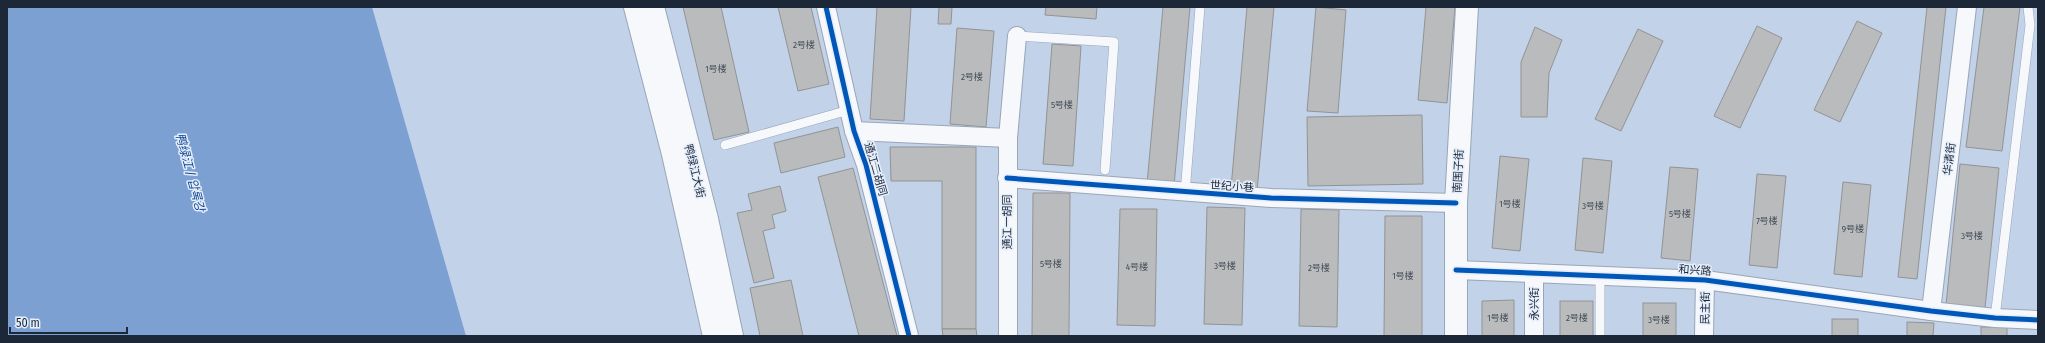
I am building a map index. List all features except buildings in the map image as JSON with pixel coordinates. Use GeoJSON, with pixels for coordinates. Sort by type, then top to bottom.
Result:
{"type":"FeatureCollection","features":[{"type":"Feature","properties":{"kind":"main road","name":"鸭绿江大街"},"geometry":{"type":"LineString","coordinates":[[635,7],[674,162],[714,336]]}},
{"type":"Feature","properties":{"kind":"main road","name":"鸭绿江大街"},"geometry":{"type":"LineString","coordinates":[[653,7],[707,220],[732,336]]}},
{"type":"Feature","properties":{"kind":"main road","name":"南围子街"},"geometry":{"type":"LineString","coordinates":[[1456,336],[1456,203],[1467,7]]}},
{"type":"Feature","properties":{"kind":"street","name":"通江二胡同"},"geometry":{"type":"LineString","coordinates":[[826,7],[854,131],[866,165],[909,336]]}},
{"type":"Feature","properties":{"kind":"street","name":"华清街"},"geometry":{"type":"LineString","coordinates":[[1931,311],[1967,7]]}},
{"type":"Feature","properties":{"kind":"street","name":"通江一胡同"},"geometry":{"type":"LineString","coordinates":[[1008,336],[1008,138],[1017,36]]}},
{"type":"Feature","properties":{"kind":"street"},"geometry":{"type":"LineString","coordinates":[[854,131],[1008,138]]}},
{"type":"Feature","properties":{"kind":"street","name":"世纪小巷"},"geometry":{"type":"LineString","coordinates":[[1007,178],[1185,193],[1279,198],[1456,203]]}},
{"type":"Feature","properties":{"kind":"street","name":"和兴路"},"geometry":{"type":"LineString","coordinates":[[1456,270],[1705,280],[1931,311],[1995,318],[2038,320]]}},
{"type":"Feature","properties":{"kind":"street","name":"永兴街"},"geometry":{"type":"LineString","coordinates":[[1534,273],[1534,336]]}},
{"type":"Feature","properties":{"kind":"street","name":"民主街"},"geometry":{"type":"LineString","coordinates":[[1704,336],[1705,280]]}},
{"type":"Feature","properties":{"kind":"lane"},"geometry":{"type":"LineString","coordinates":[[1185,193],[1200,7]]}},
{"type":"Feature","properties":{"kind":"lane"},"geometry":{"type":"LineString","coordinates":[[1995,318],[2030,25],[2028,7]]}},
{"type":"Feature","properties":{"kind":"lane"},"geometry":{"type":"LineString","coordinates":[[1017,36],[1114,42],[1105,170]]}},
{"type":"Feature","properties":{"kind":"lane"},"geometry":{"type":"LineString","coordinates":[[725,145],[849,110]]}},
{"type":"Feature","properties":{"kind":"lane"},"geometry":{"type":"LineString","coordinates":[[1600,276],[1600,336]]}},
{"type":"Feature","properties":{"kind":"water","name":"鸭绿江 / 압록강"},"geometry":{"type":"Polygon","coordinates":[[[7,7],[372,7],[466,336],[7,336],[7,7]]]}},
{"type":"Feature","properties":{"kind":"cycle path"},"geometry":{"type":"LineString","coordinates":[[826,7],[854,131],[866,165],[909,336]]}},
{"type":"Feature","properties":{"kind":"cycle path"},"geometry":{"type":"LineString","coordinates":[[1007,178],[1271,198],[1456,203]]}},
{"type":"Feature","properties":{"kind":"cycle path"},"geometry":{"type":"LineString","coordinates":[[1456,270],[1705,280],[1931,311],[1995,318],[2038,320]]}}]}
